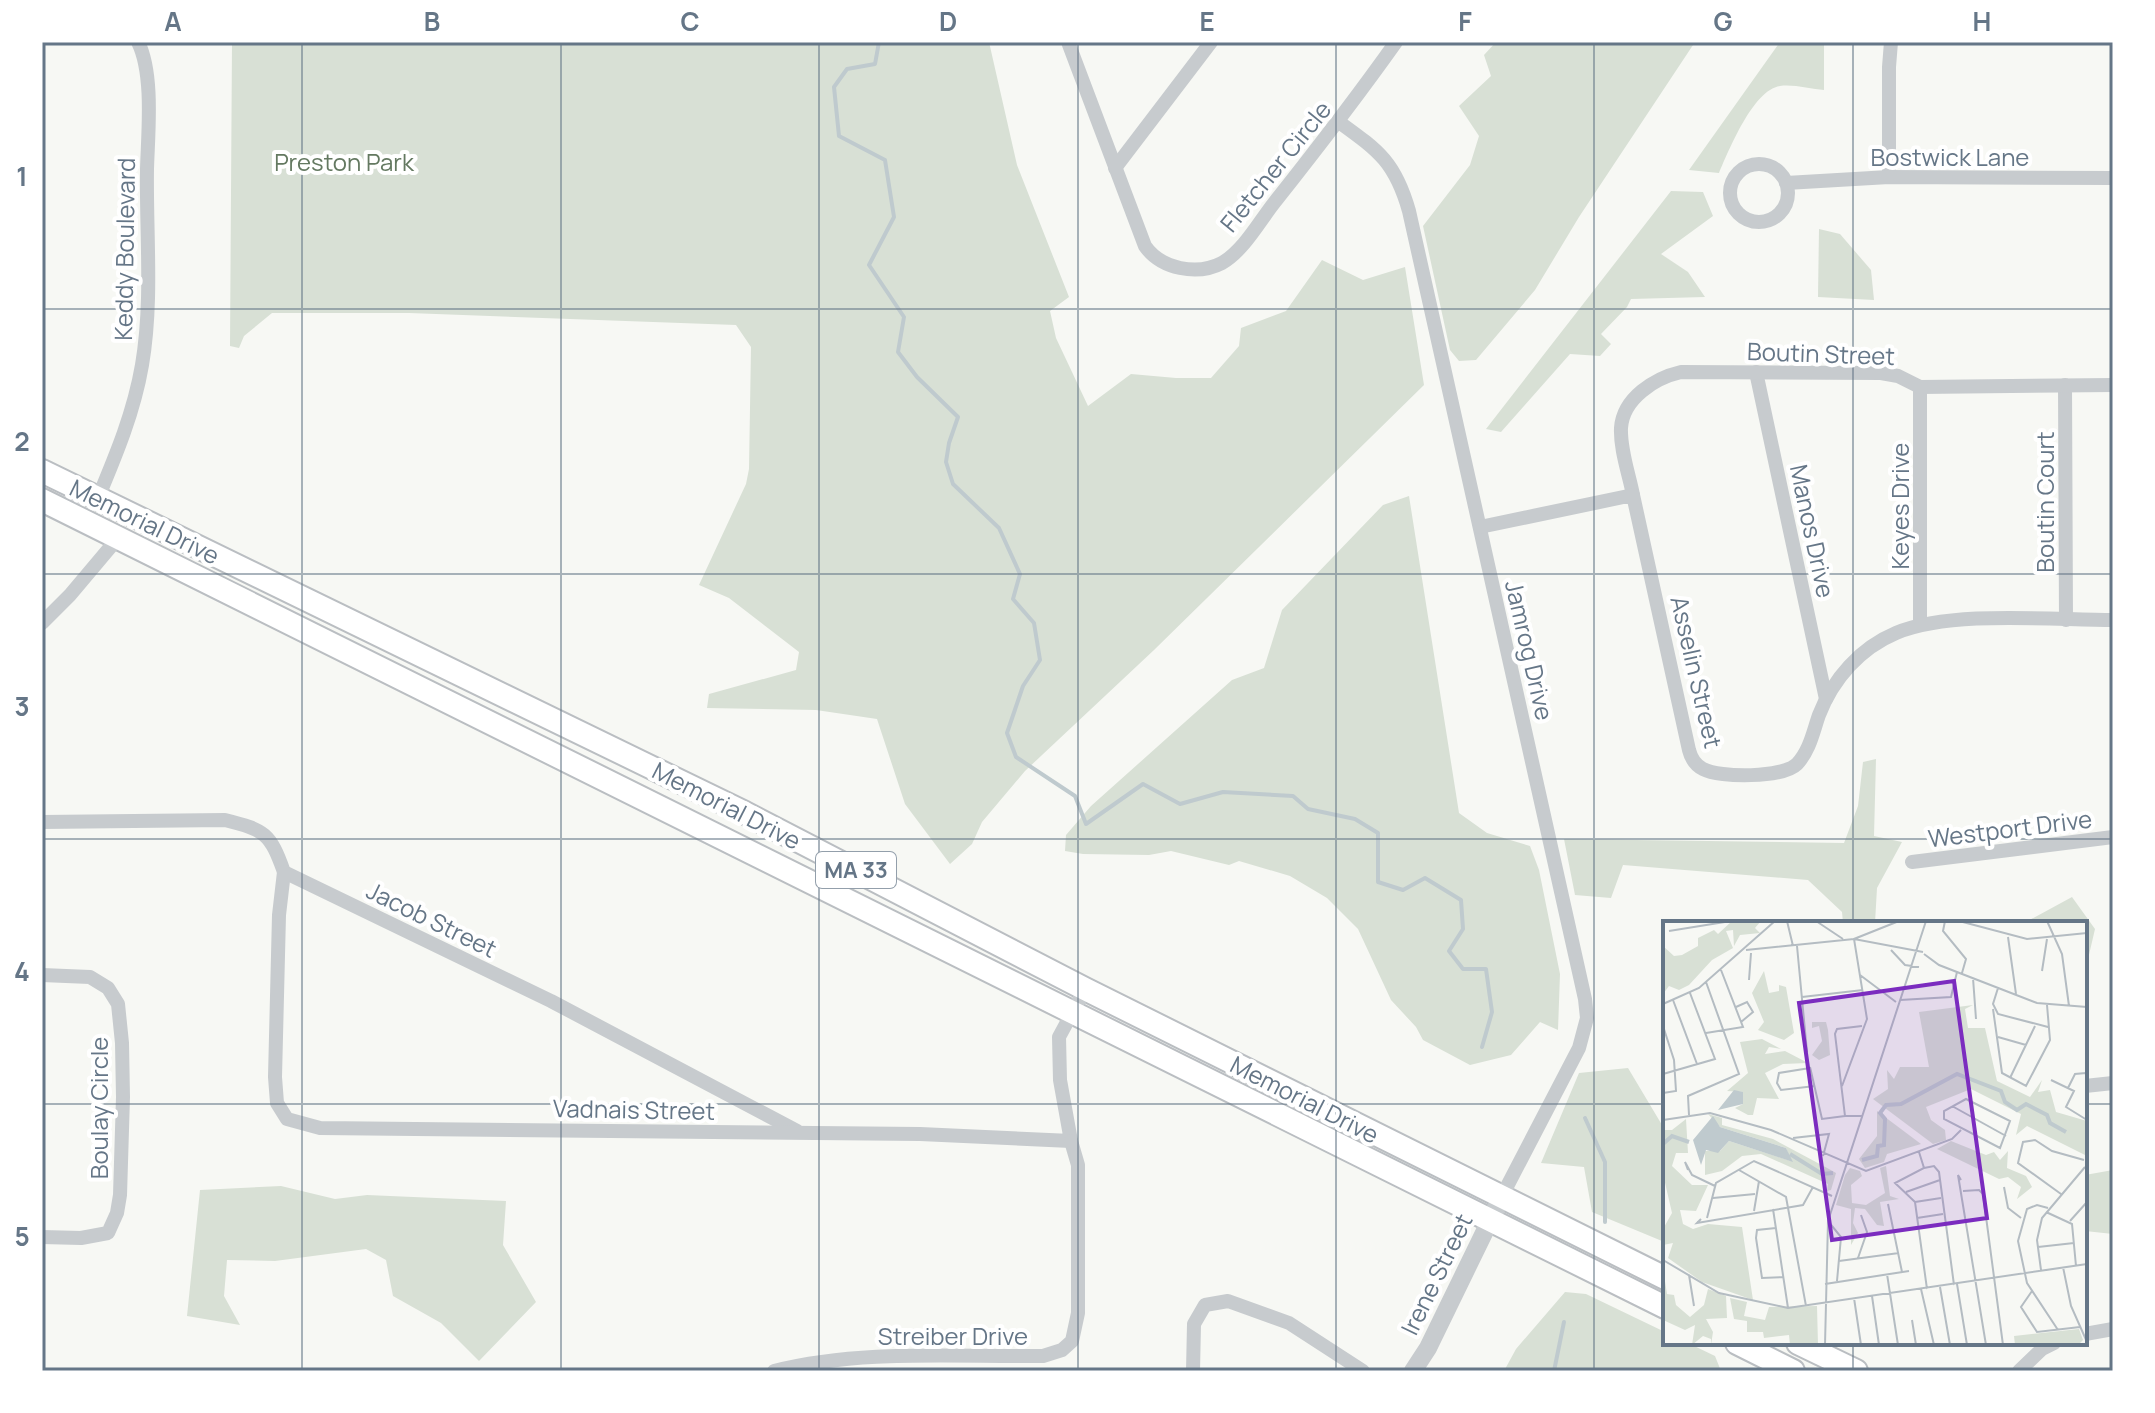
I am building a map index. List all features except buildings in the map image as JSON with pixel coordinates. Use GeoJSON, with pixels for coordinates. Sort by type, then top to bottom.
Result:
{"type":"FeatureCollection","features":[{"type":"Feature","properties":{"kind":"main road","name":"Memorial Drive"},"geometry":{"type":"LineString","coordinates":[[42,471],[745,813],[1085,989],[1663,1277]]}},
{"type":"Feature","properties":{"kind":"main road","name":"Memorial Drive"},"geometry":{"type":"LineString","coordinates":[[42,500],[1663,1306]]}},
{"type":"Feature","properties":{"kind":"main road"},"geometry":{"type":"LineString","coordinates":[[414,685],[423,655]]}},
{"type":"Feature","properties":{"kind":"main road"},"geometry":{"type":"LineString","coordinates":[[1739,1345],[1763,1365],[1793,1371]]}},
{"type":"Feature","properties":{"kind":"main road"},"geometry":{"type":"LineString","coordinates":[[1802,1345],[1856,1371]]}},
{"type":"Feature","properties":{"kind":"street","name":"Keddy Boulevard"},"geometry":{"type":"LineString","coordinates":[[98,498],[133,407],[146,337],[148,117],[144,59],[138,42]]}},
{"type":"Feature","properties":{"kind":"street","name":"Fletcher Circle"},"geometry":{"type":"LineString","coordinates":[[1068,42],[1138,232],[1149,253],[1168,265],[1187,268],[1221,263],[1241,245],[1339,122],[1396,42]]}},
{"type":"Feature","properties":{"kind":"street"},"geometry":{"type":"LineString","coordinates":[[1115,168],[1211,42]]}},
{"type":"Feature","properties":{"kind":"street"},"geometry":{"type":"LineString","coordinates":[[1889,177],[1891,42]]}},
{"type":"Feature","properties":{"kind":"street","name":"Jamrog Drive"},"geometry":{"type":"LineString","coordinates":[[1339,122],[1386,159],[1405,196],[1583,989],[1587,1018],[1576,1055],[1501,1198]]}},
{"type":"Feature","properties":{"kind":"street"},"geometry":{"type":"LineString","coordinates":[[1751,165],[1772,167],[1781,173],[1786,183],[1786,204],[1771,220],[1749,220],[1736,210],[1731,200],[1734,179],[1751,165]]}},
{"type":"Feature","properties":{"kind":"street","name":"Bostwick Lane"},"geometry":{"type":"LineString","coordinates":[[1786,183],[1889,177],[2113,178]]}},
{"type":"Feature","properties":{"kind":"street","name":"Boutin Street"},"geometry":{"type":"LineString","coordinates":[[1633,495],[1621,430],[1626,410],[1636,397],[1655,382],[1681,372],[1881,373],[1898,376],[1920,387],[2113,385]]}},
{"type":"Feature","properties":{"kind":"street","name":"Manos Drive"},"geometry":{"type":"LineString","coordinates":[[1756,372],[1826,699]]}},
{"type":"Feature","properties":{"kind":"street","name":"Boutin Court"},"geometry":{"type":"LineString","coordinates":[[2065,385],[2066,620]]}},
{"type":"Feature","properties":{"kind":"street","name":"Keyes Drive"},"geometry":{"type":"LineString","coordinates":[[1920,387],[1920,625]]}},
{"type":"Feature","properties":{"kind":"street"},"geometry":{"type":"LineString","coordinates":[[1480,527],[1633,495]]}},
{"type":"Feature","properties":{"kind":"street","name":"Asselin Street"},"geometry":{"type":"LineString","coordinates":[[1633,495],[1689,750],[1694,761],[1704,770],[1765,775],[1787,771],[1798,763],[1807,750],[1826,699],[1837,680],[1863,654],[1886,638],[1920,625],[1975,619],[2113,620]]}},
{"type":"Feature","properties":{"kind":"street"},"geometry":{"type":"LineString","coordinates":[[42,623],[118,538]]}},
{"type":"Feature","properties":{"kind":"street"},"geometry":{"type":"LineString","coordinates":[[42,822],[225,820],[250,826],[269,837],[284,872]]}},
{"type":"Feature","properties":{"kind":"street","name":"Westport Drive"},"geometry":{"type":"LineString","coordinates":[[1912,862],[2113,837]]}},
{"type":"Feature","properties":{"kind":"street","name":"Jacob Street"},"geometry":{"type":"LineString","coordinates":[[284,872],[551,1001],[799,1132]]}},
{"type":"Feature","properties":{"kind":"street","name":"Vadnais Street"},"geometry":{"type":"LineString","coordinates":[[284,872],[278,944],[275,1077],[277,1103],[287,1119],[320,1128],[352,1129],[920,1134],[1071,1141]]}},
{"type":"Feature","properties":{"kind":"street","name":"Boulay Circle"},"geometry":{"type":"LineString","coordinates":[[42,975],[90,977],[108,988],[118,1004],[123,1097],[120,1195],[117,1213],[108,1233],[81,1238],[42,1237]]}},
{"type":"Feature","properties":{"kind":"street"},"geometry":{"type":"LineString","coordinates":[[1071,1141],[1060,1080],[1059,1037],[1085,989]]}},
{"type":"Feature","properties":{"kind":"street"},"geometry":{"type":"LineString","coordinates":[[2087,1086],[2113,1083]]}},
{"type":"Feature","properties":{"kind":"street","name":"Streiber Drive"},"geometry":{"type":"LineString","coordinates":[[774,1371],[852,1357],[1043,1356],[1062,1350],[1072,1341],[1078,1313],[1078,1165],[1071,1141]]}},
{"type":"Feature","properties":{"kind":"street","name":"Irene Street"},"geometry":{"type":"LineString","coordinates":[[1413,1371],[1428,1348],[1501,1198]]}},
{"type":"Feature","properties":{"kind":"street"},"geometry":{"type":"LineString","coordinates":[[1193,1371],[1194,1324],[1205,1305],[1228,1301],[1289,1323],[1363,1371]]}},
{"type":"Feature","properties":{"kind":"street"},"geometry":{"type":"LineString","coordinates":[[2087,1334],[2113,1329]]}},
{"type":"Feature","properties":{"kind":"street"},"geometry":{"type":"LineString","coordinates":[[2019,1371],[2050,1345]]}},
{"type":"Feature","properties":{"kind":"green space","name":"Preston Park"},"geometry":{"type":"Polygon","coordinates":[[[232,42],[989,42],[1017,165],[1069,297],[1050,311],[1056,338],[1088,406],[1131,374],[1211,378],[1239,346],[1241,328],[1286,311],[1322,260],[1363,280],[1405,267],[1424,385],[1154,650],[1025,771],[982,822],[972,844],[950,864],[905,804],[877,719],[816,710],[707,708],[709,694],[796,670],[799,652],[729,598],[699,585],[746,484],[749,469],[751,347],[736,325],[409,313],[272,313],[244,336],[239,348],[230,346],[232,42]]]}},
{"type":"Feature","properties":{"kind":"green space"},"geometry":{"type":"Polygon","coordinates":[[[1496,42],[1695,42],[1579,217],[1535,290],[1476,360],[1459,361],[1450,350],[1423,226],[1470,165],[1479,136],[1459,106],[1491,76],[1484,55],[1496,42]]]}},
{"type":"Feature","properties":{"kind":"green space"},"geometry":{"type":"Polygon","coordinates":[[[1780,42],[1824,42],[1824,90],[1780,86],[1770,90],[1760,98],[1743,122],[1719,173],[1689,170],[1780,42]]]}},
{"type":"Feature","properties":{"kind":"green space"},"geometry":{"type":"Polygon","coordinates":[[[1671,191],[1703,192],[1713,216],[1661,254],[1688,272],[1705,297],[1631,299],[1601,334],[1611,344],[1600,356],[1570,354],[1501,432],[1486,429],[1671,191]]]}},
{"type":"Feature","properties":{"kind":"green space"},"geometry":{"type":"Polygon","coordinates":[[[1819,229],[1840,234],[1871,270],[1874,300],[1818,297],[1819,229]]]}},
{"type":"Feature","properties":{"kind":"green space"},"geometry":{"type":"Polygon","coordinates":[[[1409,496],[1459,813],[1487,833],[1530,846],[1539,870],[1560,974],[1558,1030],[1540,1022],[1511,1055],[1470,1065],[1423,1040],[1416,1027],[1391,1000],[1358,929],[1327,898],[1290,876],[1239,861],[1229,865],[1171,851],[1149,855],[1065,851],[1066,835],[1091,806],[1232,680],[1264,668],[1282,610],[1383,505],[1409,496]]]}},
{"type":"Feature","properties":{"kind":"green space"},"geometry":{"type":"Polygon","coordinates":[[[1876,759],[1874,836],[1902,842],[1877,888],[1875,921],[1843,921],[1842,912],[1808,880],[1623,865],[1611,898],[1575,895],[1564,839],[1844,843],[1858,806],[1863,762],[1876,759]]]}},
{"type":"Feature","properties":{"kind":"green space"},"geometry":{"type":"Polygon","coordinates":[[[2072,897],[2095,929],[2087,963],[2087,921],[2028,921],[2072,897]]]}},
{"type":"Feature","properties":{"kind":"green space"},"geometry":{"type":"Polygon","coordinates":[[[1628,1068],[1663,1127],[1663,1241],[1592,1212],[1584,1167],[1541,1163],[1579,1073],[1628,1068]]]}},
{"type":"Feature","properties":{"kind":"green space"},"geometry":{"type":"Polygon","coordinates":[[[2113,1170],[2113,1234],[2087,1231],[2087,1175],[2113,1170]]]}},
{"type":"Feature","properties":{"kind":"green space"},"geometry":{"type":"Polygon","coordinates":[[[281,1186],[335,1199],[367,1195],[506,1201],[503,1245],[536,1302],[479,1361],[441,1323],[393,1296],[386,1260],[366,1249],[275,1261],[227,1260],[224,1296],[240,1325],[187,1316],[200,1190],[281,1186]]]}},
{"type":"Feature","properties":{"kind":"green space"},"geometry":{"type":"Polygon","coordinates":[[[1565,1292],[1586,1294],[1663,1331],[1663,1345],[1692,1345],[1715,1356],[1721,1371],[1504,1371],[1516,1349],[1565,1292]]]}},
{"type":"Feature","properties":{"kind":"waterway"},"geometry":{"type":"LineString","coordinates":[[879,42],[875,64],[847,69],[834,87],[839,136],[885,160],[894,217],[869,265],[904,317],[898,352],[917,377],[958,417],[946,462],[953,484],[999,528],[1020,574],[1013,599],[1034,623],[1040,660],[1023,686],[1007,733],[1016,757],[1075,796],[1086,824],[1143,784],[1180,804],[1223,792],[1293,796],[1308,809],[1355,819],[1378,833],[1378,882],[1403,890],[1425,878],[1461,900],[1463,929],[1449,951],[1463,969],[1486,969],[1492,1012],[1482,1047]]}},
{"type":"Feature","properties":{"kind":"waterway"},"geometry":{"type":"LineString","coordinates":[[1585,1118],[1605,1162],[1605,1222]]}},
{"type":"Feature","properties":{"kind":"waterway"},"geometry":{"type":"LineString","coordinates":[[1554,1371],[1564,1322]]}}]}
